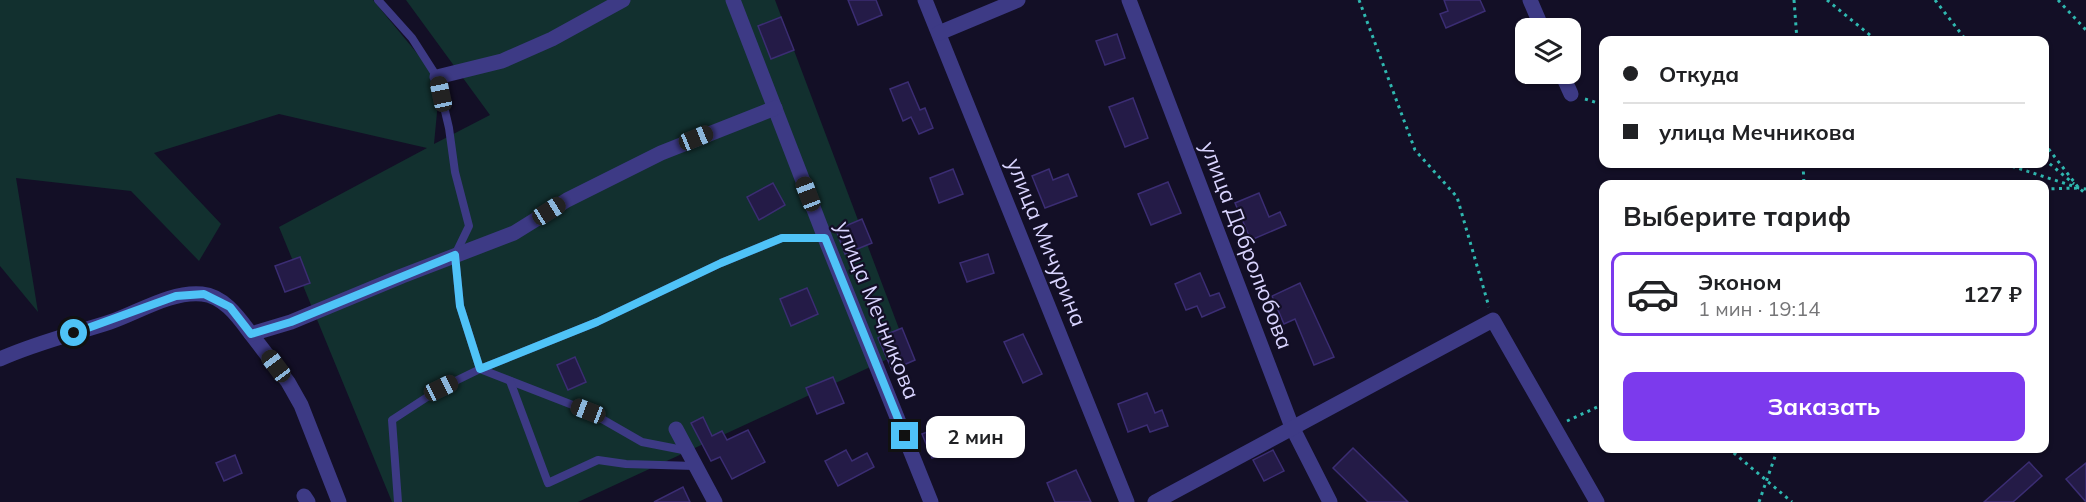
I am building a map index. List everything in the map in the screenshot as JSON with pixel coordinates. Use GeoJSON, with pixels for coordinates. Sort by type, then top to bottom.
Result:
{"type":"FeatureCollection","features":[{"type":"Feature","properties":{"kind":"street"},"geometry":{"type":"LineString","coordinates":[[437,77],[502,61],[552,39],[623,0]]}},
{"type":"Feature","properties":{"kind":"street","name":"улица Мечникова"},"geometry":{"type":"LineString","coordinates":[[733,0],[825,238],[932,502]]}},
{"type":"Feature","properties":{"kind":"street","name":"улица Мичурина"},"geometry":{"type":"LineString","coordinates":[[925,0],[1127,502]]}},
{"type":"Feature","properties":{"kind":"street"},"geometry":{"type":"LineString","coordinates":[[939,33],[1018,0]]}},
{"type":"Feature","properties":{"kind":"street","name":"улица Добролюбова"},"geometry":{"type":"LineString","coordinates":[[1129,0],[1292,427],[1330,502]]}},
{"type":"Feature","properties":{"kind":"street"},"geometry":{"type":"LineString","coordinates":[[1530,0],[1538,18]]}},
{"type":"Feature","properties":{"kind":"street"},"geometry":{"type":"LineString","coordinates":[[1566,84],[1571,94]]}},
{"type":"Feature","properties":{"kind":"street"},"geometry":{"type":"LineString","coordinates":[[251,334],[291,322],[514,233],[567,200],[661,153],[775,108]]}},
{"type":"Feature","properties":{"kind":"street"},"geometry":{"type":"LineString","coordinates":[[0,359],[112,321],[176,296],[204,294],[230,307],[288,381],[301,405],[339,502]]}},
{"type":"Feature","properties":{"kind":"street"},"geometry":{"type":"LineString","coordinates":[[1155,502],[1493,320],[1597,502]]}},
{"type":"Feature","properties":{"kind":"street"},"geometry":{"type":"LineString","coordinates":[[676,429],[715,502]]}},
{"type":"Feature","properties":{"kind":"lane"},"geometry":{"type":"LineString","coordinates":[[378,0],[412,38],[437,77],[449,128],[455,171],[469,226],[455,255],[460,306],[480,369]]}},
{"type":"Feature","properties":{"kind":"lane"},"geometry":{"type":"LineString","coordinates":[[398,502],[392,420],[441,388],[480,369],[597,322],[721,263],[782,238],[825,238]]}},
{"type":"Feature","properties":{"kind":"lane"},"geometry":{"type":"LineString","coordinates":[[480,369],[588,411],[642,442],[688,451]]}},
{"type":"Feature","properties":{"kind":"lane"},"geometry":{"type":"LineString","coordinates":[[510,381],[548,483],[598,460],[626,464],[695,466]]}},
{"type":"Feature","properties":{"kind":"path"},"geometry":{"type":"LineString","coordinates":[[1359,0],[1415,150],[1457,198],[1493,320]]}},
{"type":"Feature","properties":{"kind":"path"},"geometry":{"type":"LineString","coordinates":[[1794,0],[1797,36]]}},
{"type":"Feature","properties":{"kind":"path"},"geometry":{"type":"LineString","coordinates":[[1827,0],[1871,36]]}},
{"type":"Feature","properties":{"kind":"path"},"geometry":{"type":"LineString","coordinates":[[1935,0],[1963,36]]}},
{"type":"Feature","properties":{"kind":"path"},"geometry":{"type":"LineString","coordinates":[[2058,0],[2086,30]]}},
{"type":"Feature","properties":{"kind":"path"},"geometry":{"type":"LineString","coordinates":[[1571,94],[1599,103]]}},
{"type":"Feature","properties":{"kind":"path"},"geometry":{"type":"LineString","coordinates":[[2049,149],[2079,188]]}},
{"type":"Feature","properties":{"kind":"path"},"geometry":{"type":"LineString","coordinates":[[2049,163],[2086,194]]}},
{"type":"Feature","properties":{"kind":"path"},"geometry":{"type":"LineString","coordinates":[[2017,168],[2079,188]]}},
{"type":"Feature","properties":{"kind":"path"},"geometry":{"type":"LineString","coordinates":[[2049,189],[2086,189]]}},
{"type":"Feature","properties":{"kind":"path"},"geometry":{"type":"LineString","coordinates":[[1554,427],[1599,406]]}},
{"type":"Feature","properties":{"kind":"path"},"geometry":{"type":"LineString","coordinates":[[1734,453],[1792,502]]}},
{"type":"Feature","properties":{"kind":"path"},"geometry":{"type":"LineString","coordinates":[[1759,502],[1776,453]]}},
{"type":"Feature","properties":{"kind":"green space"},"geometry":{"type":"Polygon","coordinates":[[[0,0],[373,0],[440,81],[434,144],[490,115],[406,0],[775,0],[907,350],[578,502],[392,502],[279,227],[427,148],[279,114],[154,153],[221,224],[199,261],[131,191],[16,178],[38,312],[0,266],[0,0]]]}},
{"type":"Feature","properties":{"kind":"building"},"geometry":{"type":"Polygon","coordinates":[[[848,0],[876,0],[882,15],[858,25],[848,0]]]}},
{"type":"Feature","properties":{"kind":"building"},"geometry":{"type":"Polygon","coordinates":[[[1444,0],[1480,0],[1485,11],[1446,28],[1440,14],[1448,11],[1444,0]]]}},
{"type":"Feature","properties":{"kind":"building"},"geometry":{"type":"Polygon","coordinates":[[[781,17],[794,50],[771,59],[758,26],[781,17]]]}},
{"type":"Feature","properties":{"kind":"building"},"geometry":{"type":"Polygon","coordinates":[[[1117,34],[1125,58],[1105,65],[1096,41],[1117,34]]]}},
{"type":"Feature","properties":{"kind":"building"},"geometry":{"type":"Polygon","coordinates":[[[908,82],[920,110],[925,108],[933,128],[919,134],[911,117],[903,121],[890,89],[908,82]]]}},
{"type":"Feature","properties":{"kind":"building"},"geometry":{"type":"Polygon","coordinates":[[[1133,98],[1148,138],[1125,147],[1109,107],[1133,98]]]}},
{"type":"Feature","properties":{"kind":"building"},"geometry":{"type":"Polygon","coordinates":[[[953,169],[963,194],[939,203],[930,178],[953,169]]]}},
{"type":"Feature","properties":{"kind":"building"},"geometry":{"type":"Polygon","coordinates":[[[1049,169],[1053,180],[1068,174],[1077,196],[1045,208],[1032,176],[1049,169]]]}},
{"type":"Feature","properties":{"kind":"building"},"geometry":{"type":"Polygon","coordinates":[[[1168,182],[1181,213],[1151,225],[1138,194],[1168,182]]]}},
{"type":"Feature","properties":{"kind":"building"},"geometry":{"type":"Polygon","coordinates":[[[773,183],[785,205],[759,220],[747,197],[773,183]]]}},
{"type":"Feature","properties":{"kind":"building"},"geometry":{"type":"Polygon","coordinates":[[[1259,193],[1269,217],[1280,212],[1286,225],[1251,240],[1235,203],[1259,193]]]}},
{"type":"Feature","properties":{"kind":"building"},"geometry":{"type":"Polygon","coordinates":[[[862,219],[872,243],[845,254],[836,230],[862,219]]]}},
{"type":"Feature","properties":{"kind":"building"},"geometry":{"type":"Polygon","coordinates":[[[988,254],[994,273],[967,282],[960,263],[988,254]]]}},
{"type":"Feature","properties":{"kind":"building"},"geometry":{"type":"Polygon","coordinates":[[[300,257],[310,283],[285,292],[275,266],[300,257]]]}},
{"type":"Feature","properties":{"kind":"building"},"geometry":{"type":"Polygon","coordinates":[[[1200,273],[1210,296],[1219,293],[1225,307],[1202,317],[1197,306],[1186,310],[1175,284],[1200,273]]]}},
{"type":"Feature","properties":{"kind":"building"},"geometry":{"type":"Polygon","coordinates":[[[1300,283],[1334,357],[1314,365],[1295,319],[1284,324],[1272,296],[1300,283]]]}},
{"type":"Feature","properties":{"kind":"building"},"geometry":{"type":"Polygon","coordinates":[[[807,288],[818,314],[791,326],[780,299],[807,288]]]}},
{"type":"Feature","properties":{"kind":"building"},"geometry":{"type":"Polygon","coordinates":[[[902,328],[915,360],[892,370],[878,338],[902,328]]]}},
{"type":"Feature","properties":{"kind":"building"},"geometry":{"type":"Polygon","coordinates":[[[1023,334],[1042,374],[1023,383],[1004,342],[1023,334]]]}},
{"type":"Feature","properties":{"kind":"building"},"geometry":{"type":"Polygon","coordinates":[[[575,357],[586,382],[568,390],[557,365],[575,357]]]}},
{"type":"Feature","properties":{"kind":"building"},"geometry":{"type":"Polygon","coordinates":[[[833,377],[844,403],[817,414],[806,388],[833,377]]]}},
{"type":"Feature","properties":{"kind":"building"},"geometry":{"type":"Polygon","coordinates":[[[1147,393],[1155,413],[1162,410],[1168,426],[1150,432],[1147,425],[1128,432],[1118,404],[1147,393]]]}},
{"type":"Feature","properties":{"kind":"building"},"geometry":{"type":"Polygon","coordinates":[[[703,417],[712,436],[722,431],[727,440],[748,430],[765,462],[732,479],[720,457],[711,461],[691,423],[703,417]]]}},
{"type":"Feature","properties":{"kind":"building"},"geometry":{"type":"Polygon","coordinates":[[[943,426],[953,450],[932,458],[922,434],[943,426]]]}},
{"type":"Feature","properties":{"kind":"building"},"geometry":{"type":"Polygon","coordinates":[[[1353,448],[1408,502],[1368,502],[1333,468],[1353,448]]]}},
{"type":"Feature","properties":{"kind":"building"},"geometry":{"type":"Polygon","coordinates":[[[846,450],[852,461],[867,453],[874,467],[838,486],[825,461],[846,450]]]}},
{"type":"Feature","properties":{"kind":"building"},"geometry":{"type":"Polygon","coordinates":[[[1273,450],[1284,471],[1264,481],[1253,460],[1273,450]]]}},
{"type":"Feature","properties":{"kind":"building"},"geometry":{"type":"Polygon","coordinates":[[[235,455],[242,473],[224,481],[216,463],[235,455]]]}},
{"type":"Feature","properties":{"kind":"building"},"geometry":{"type":"Polygon","coordinates":[[[2029,462],[2042,476],[2013,502],[1984,502],[2029,462]]]}},
{"type":"Feature","properties":{"kind":"building"},"geometry":{"type":"Polygon","coordinates":[[[2086,463],[2086,502],[2066,479],[2086,463]]]}},
{"type":"Feature","properties":{"kind":"building"},"geometry":{"type":"Polygon","coordinates":[[[1076,470],[1091,502],[1055,502],[1047,483],[1076,470]]]}},
{"type":"Feature","properties":{"kind":"building"},"geometry":{"type":"Polygon","coordinates":[[[683,487],[690,502],[654,502],[683,487]]]}},
{"type":"Feature","properties":{"kind":"route"},"geometry":{"type":"LineString","coordinates":[[74,333],[176,296],[204,294],[230,307],[251,334],[291,322],[455,255],[460,306],[480,369],[597,322],[721,263],[782,238],[825,238],[905,436]]}}]}
